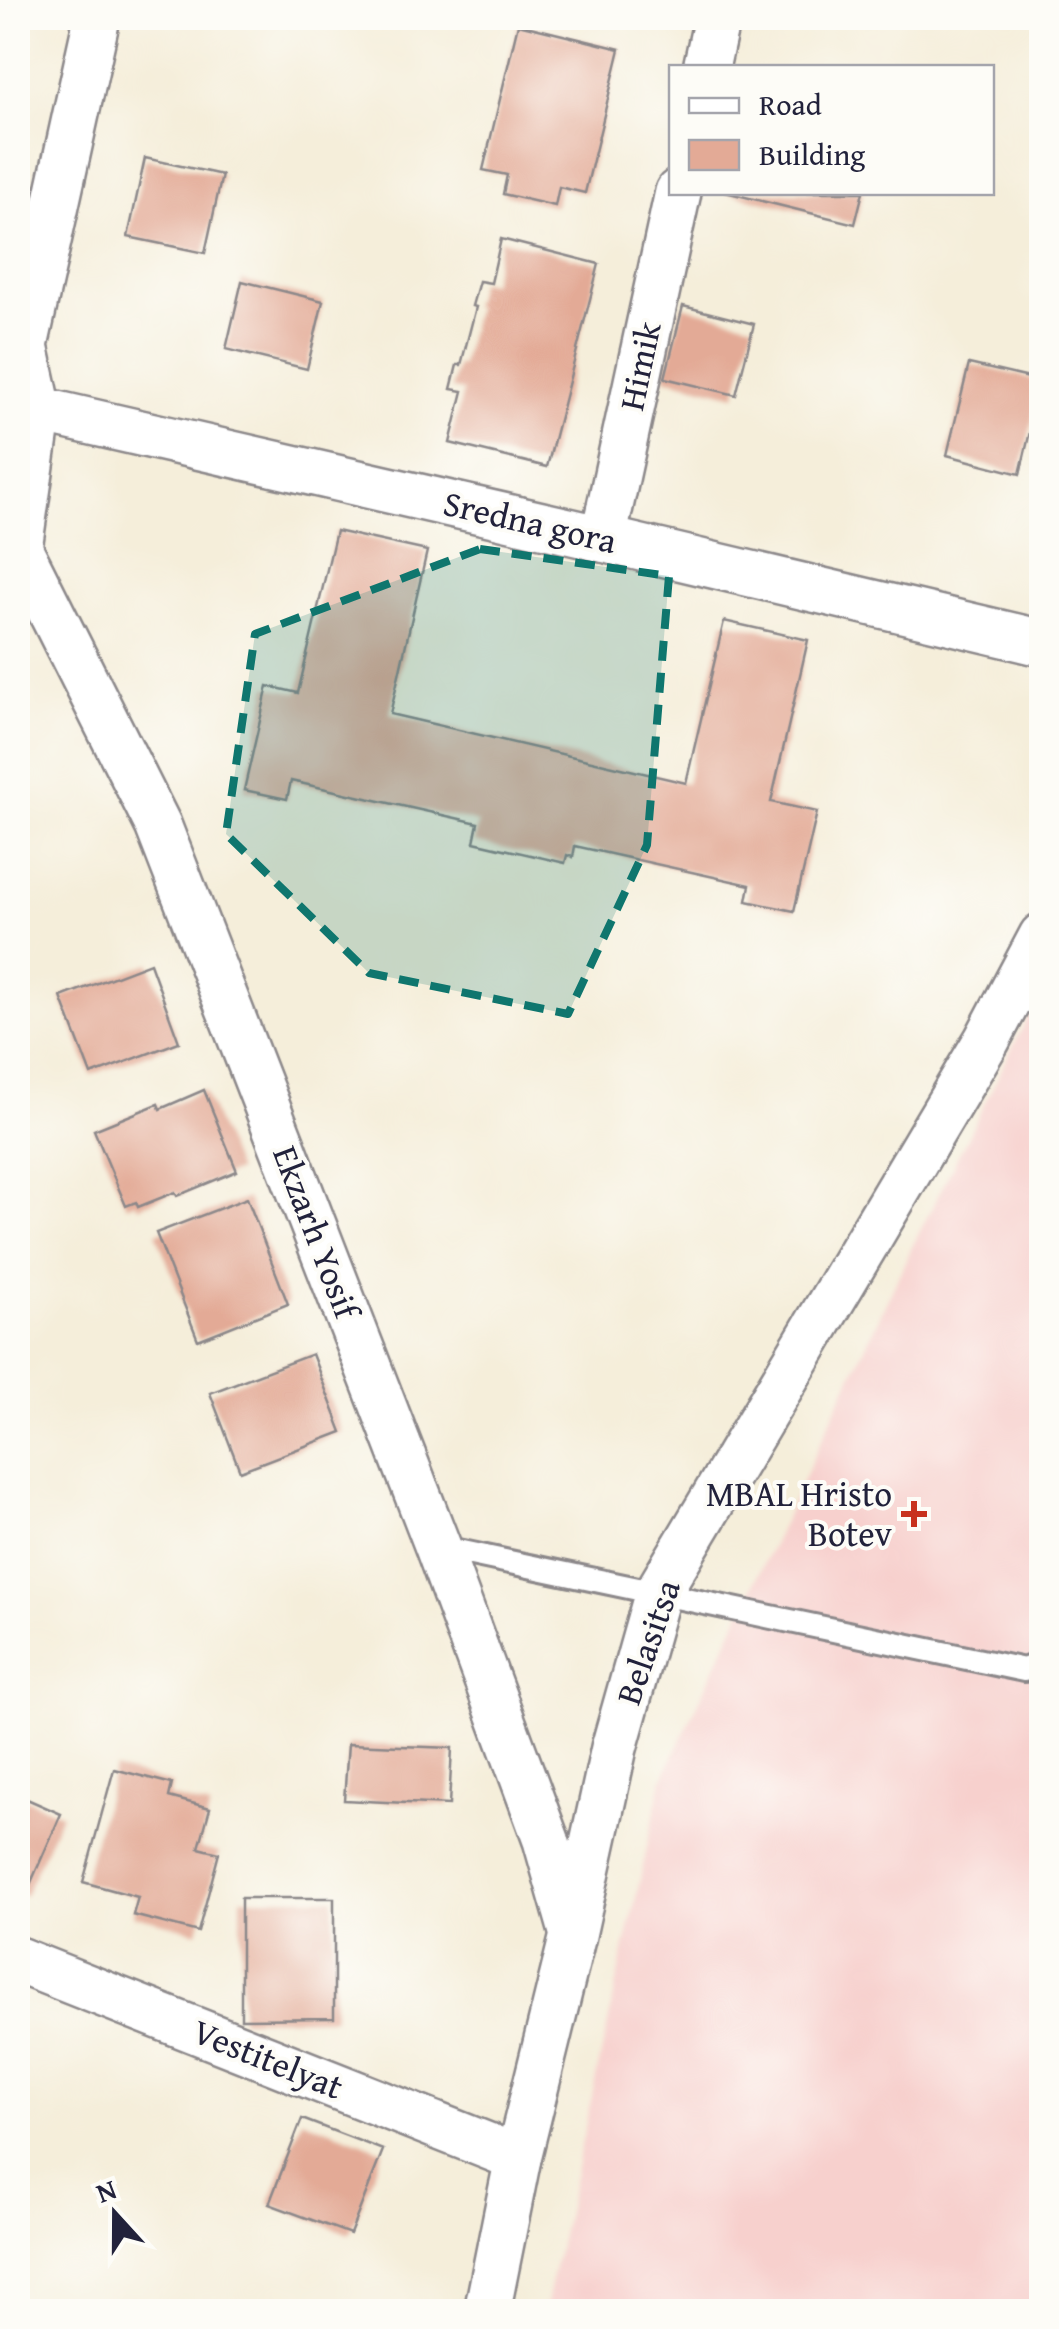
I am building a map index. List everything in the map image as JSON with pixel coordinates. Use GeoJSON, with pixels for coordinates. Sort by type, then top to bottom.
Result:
{"type":"FeatureCollection","features":[{"type":"Feature","properties":{"kind":"street"},"geometry":{"type":"LineString","coordinates":[[18,550],[28,407],[26,346],[97,18]]}},
{"type":"Feature","properties":{"kind":"street"},"geometry":{"type":"LineString","coordinates":[[707,65],[717,18]]}},
{"type":"Feature","properties":{"kind":"street","name":"Himik"},"geometry":{"type":"LineString","coordinates":[[602,539],[677,195]]}},
{"type":"Feature","properties":{"kind":"street","name":"Sredna gora"},"geometry":{"type":"LineString","coordinates":[[28,407],[1042,643]]}},
{"type":"Feature","properties":{"kind":"street","name":"Ekzarh Yosif"},"geometry":{"type":"LineString","coordinates":[[18,550],[158,825],[438,1546],[546,1840],[572,1935]]}},
{"type":"Feature","properties":{"kind":"street","name":"Belasitsa"},"geometry":{"type":"LineString","coordinates":[[487,2312],[518,2158],[614,1748],[658,1592],[986,1040],[1042,936]]}},
{"type":"Feature","properties":{"kind":"street","name":"Vestitelyat"},"geometry":{"type":"LineString","coordinates":[[18,1960],[518,2158]]}},
{"type":"Feature","properties":{"kind":"lane"},"geometry":{"type":"LineString","coordinates":[[438,1546],[1024,1670],[1042,1662]]}},
{"type":"Feature","properties":{"kind":"highlighted area"},"geometry":{"type":"Polygon","coordinates":[[[480,549],[669,576],[647,845],[568,1014],[369,973],[226,834],[255,634],[480,549]]]}},
{"type":"Feature","properties":{"kind":"shaded area","name":"MBAL Hristo Botev"},"geometry":{"type":"Polygon","coordinates":[[[1041,991],[1041,2311],[544,2312],[662,1780],[912,1247],[1041,991]]]}},
{"type":"Feature","properties":{"kind":"building"},"geometry":{"type":"Polygon","coordinates":[[[518,24],[620,49],[585,193],[559,187],[555,206],[503,194],[507,175],[483,170],[518,24]]]}},
{"type":"Feature","properties":{"kind":"building"},"geometry":{"type":"Polygon","coordinates":[[[145,158],[222,175],[205,253],[128,237],[145,158]]]}},
{"type":"Feature","properties":{"kind":"building"},"geometry":{"type":"Polygon","coordinates":[[[737,195],[862,195],[855,224],[737,195]]]}},
{"type":"Feature","properties":{"kind":"building"},"geometry":{"type":"Polygon","coordinates":[[[501,239],[599,264],[547,467],[450,443],[463,391],[451,389],[457,365],[461,365],[479,281],[491,283],[501,239]]]}},
{"type":"Feature","properties":{"kind":"building"},"geometry":{"type":"Polygon","coordinates":[[[242,281],[323,301],[307,369],[226,349],[242,281]]]}},
{"type":"Feature","properties":{"kind":"building"},"geometry":{"type":"Polygon","coordinates":[[[683,306],[754,324],[736,395],[665,378],[683,306]]]}},
{"type":"Feature","properties":{"kind":"building"},"geometry":{"type":"Polygon","coordinates":[[[969,364],[1042,381],[1020,474],[947,455],[969,364]]]}},
{"type":"Feature","properties":{"kind":"building"},"geometry":{"type":"Polygon","coordinates":[[[336,531],[427,551],[390,714],[686,783],[724,621],[808,640],[771,802],[817,812],[794,911],[747,901],[750,885],[575,846],[573,857],[567,855],[565,863],[474,842],[478,823],[291,781],[287,799],[244,790],[268,686],[298,693],[336,531]]]}},
{"type":"Feature","properties":{"kind":"building"},"geometry":{"type":"Polygon","coordinates":[[[150,963],[179,1042],[91,1075],[61,997],[150,963]]]}},
{"type":"Feature","properties":{"kind":"building"},"geometry":{"type":"Polygon","coordinates":[[[204,1090],[237,1171],[177,1196],[175,1192],[138,1207],[136,1202],[126,1206],[94,1130],[204,1090]]]}},
{"type":"Feature","properties":{"kind":"building"},"geometry":{"type":"Polygon","coordinates":[[[247,1198],[288,1304],[198,1340],[156,1233],[247,1198]]]}},
{"type":"Feature","properties":{"kind":"building"},"geometry":{"type":"Polygon","coordinates":[[[312,1354],[342,1432],[240,1471],[210,1393],[312,1354]]]}},
{"type":"Feature","properties":{"kind":"building"},"geometry":{"type":"Polygon","coordinates":[[[348,1744],[452,1748],[449,1805],[344,1800],[348,1744]]]}},
{"type":"Feature","properties":{"kind":"building"},"geometry":{"type":"Polygon","coordinates":[[[114,1769],[172,1784],[169,1797],[210,1808],[199,1848],[219,1853],[198,1932],[133,1915],[138,1897],[83,1882],[114,1769]]]}},
{"type":"Feature","properties":{"kind":"building"},"geometry":{"type":"Polygon","coordinates":[[[18,1795],[61,1814],[25,1896],[18,1893],[18,1795]]]}},
{"type":"Feature","properties":{"kind":"building"},"geometry":{"type":"Polygon","coordinates":[[[241,1898],[334,1898],[334,2018],[241,2019],[241,1898]]]}},
{"type":"Feature","properties":{"kind":"building"},"geometry":{"type":"Polygon","coordinates":[[[302,2119],[383,2150],[350,2234],[269,2204],[302,2119]]]}},
{"type":"Feature","properties":{"kind":"place","name":"MBAL Hristo Botev"},"geometry":{"type":"Point","coordinates":[914,1514]}}]}
